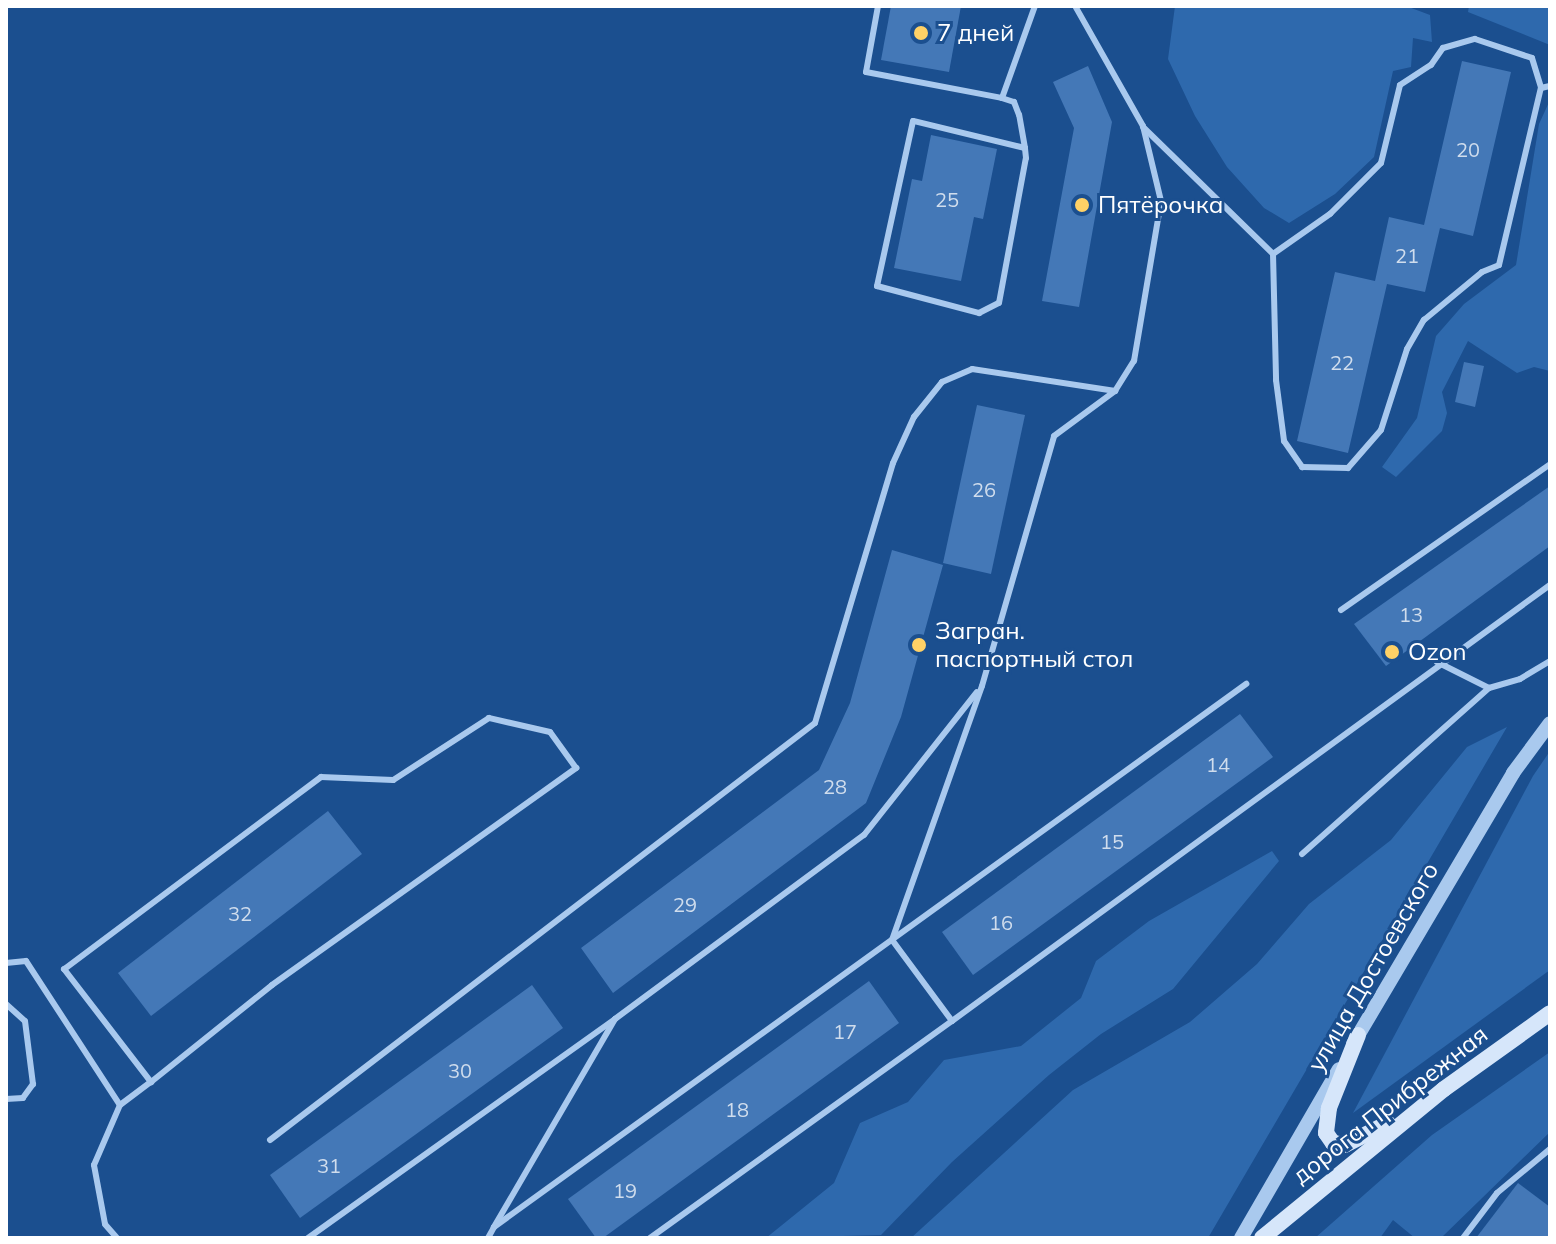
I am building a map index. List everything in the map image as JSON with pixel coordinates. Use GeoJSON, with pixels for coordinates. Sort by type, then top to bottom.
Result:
{"type":"FeatureCollection","features":[{"type":"Feature","properties":{"kind":"main road","name":"дорога Прибрежная"},"geometry":{"type":"LineString","coordinates":[[1262,1238],[1444,1089],[1550,1013]]}},
{"type":"Feature","properties":{"kind":"main road"},"geometry":{"type":"LineString","coordinates":[[1358,1035],[1325,1124],[1333,1143],[1345,1145],[1367,1136],[1444,1089]]}},
{"type":"Feature","properties":{"kind":"street","name":"улица Достоевского"},"geometry":{"type":"LineString","coordinates":[[1241,1238],[1513,773],[1550,723]]}},
{"type":"Feature","properties":{"kind":"lane"},"geometry":{"type":"LineString","coordinates":[[878,6],[866,72],[1014,102],[1025,148],[1023,184],[999,303],[979,313],[877,286],[913,121],[1025,148]]}},
{"type":"Feature","properties":{"kind":"lane"},"geometry":{"type":"LineString","coordinates":[[1002,98],[1035,6]]}},
{"type":"Feature","properties":{"kind":"lane"},"geometry":{"type":"LineString","coordinates":[[1075,6],[1143,126],[1273,254],[1276,380],[1284,441],[1302,467],[1348,468],[1381,430],[1407,349],[1424,320],[1482,272],[1499,265],[1541,88],[1532,58],[1475,39],[1443,48],[1431,65],[1400,85],[1381,163],[1330,214],[1273,254]]}},
{"type":"Feature","properties":{"kind":"lane"},"geometry":{"type":"LineString","coordinates":[[1541,88],[1550,86]]}},
{"type":"Feature","properties":{"kind":"lane"},"geometry":{"type":"LineString","coordinates":[[892,940],[982,686],[1054,436],[1115,391],[1134,361],[1161,201],[1143,126]]}},
{"type":"Feature","properties":{"kind":"lane"},"geometry":{"type":"LineString","coordinates":[[270,1140],[815,723],[893,463],[914,417],[942,382],[972,369],[1115,391]]}},
{"type":"Feature","properties":{"kind":"lane"},"geometry":{"type":"LineString","coordinates":[[1341,610],[1550,464]]}},
{"type":"Feature","properties":{"kind":"lane"},"geometry":{"type":"LineString","coordinates":[[650,1238],[952,1021],[1437,662],[1550,585]]}},
{"type":"Feature","properties":{"kind":"lane"},"geometry":{"type":"LineString","coordinates":[[1302,854],[1489,688],[1520,679],[1550,661]]}},
{"type":"Feature","properties":{"kind":"lane"},"geometry":{"type":"LineString","coordinates":[[1437,662],[1489,688]]}},
{"type":"Feature","properties":{"kind":"lane"},"geometry":{"type":"LineString","coordinates":[[494,1227],[1246,684]]}},
{"type":"Feature","properties":{"kind":"lane"},"geometry":{"type":"LineString","coordinates":[[308,1238],[615,1019],[864,835],[982,686]]}},
{"type":"Feature","properties":{"kind":"lane"},"geometry":{"type":"LineString","coordinates":[[117,1238],[105,1224],[94,1165],[120,1105],[151,1082],[272,985],[576,768],[550,732],[489,718],[393,780],[321,777],[64,969],[151,1082]]}},
{"type":"Feature","properties":{"kind":"lane"},"geometry":{"type":"LineString","coordinates":[[892,940],[952,1021]]}},
{"type":"Feature","properties":{"kind":"lane"},"geometry":{"type":"LineString","coordinates":[[6,963],[26,961],[120,1105]]}},
{"type":"Feature","properties":{"kind":"lane"},"geometry":{"type":"LineString","coordinates":[[6,1004],[25,1021],[33,1084],[23,1098],[6,1099]]}},
{"type":"Feature","properties":{"kind":"lane"},"geometry":{"type":"LineString","coordinates":[[488,1238],[615,1019]]}},
{"type":"Feature","properties":{"kind":"lane"},"geometry":{"type":"LineString","coordinates":[[1463,1238],[1497,1193],[1550,1149]]}},
{"type":"Feature","properties":{"kind":"shaded area"},"geometry":{"type":"Polygon","coordinates":[[[1175,6],[1406,6],[1430,15],[1432,42],[1413,38],[1411,67],[1393,71],[1374,157],[1335,194],[1289,223],[1264,208],[1227,167],[1195,116],[1168,59],[1175,6]]]}},
{"type":"Feature","properties":{"kind":"shaded area"},"geometry":{"type":"Polygon","coordinates":[[[1469,6],[1550,6],[1550,45],[1468,12],[1469,6]]]}},
{"type":"Feature","properties":{"kind":"shaded area"},"geometry":{"type":"Polygon","coordinates":[[[1550,100],[1550,371],[1534,367],[1517,373],[1468,341],[1442,392],[1447,413],[1442,431],[1396,477],[1382,467],[1417,418],[1436,336],[1464,304],[1516,265],[1539,124],[1550,100]]]}},
{"type":"Feature","properties":{"kind":"shaded area"},"geometry":{"type":"Polygon","coordinates":[[[1507,727],[1208,1238],[911,1238],[1073,1090],[1190,1022],[1257,964],[1309,904],[1391,840],[1467,747],[1507,727]]]}},
{"type":"Feature","properties":{"kind":"shaded area"},"geometry":{"type":"Polygon","coordinates":[[[1550,751],[1550,970],[1353,1113],[1533,776],[1550,751]]]}},
{"type":"Feature","properties":{"kind":"shaded area"},"geometry":{"type":"Polygon","coordinates":[[[1272,851],[1279,861],[1173,989],[1101,1034],[1049,1075],[952,1162],[881,1235],[766,1238],[834,1183],[860,1123],[908,1102],[944,1060],[1021,1046],[1081,998],[1096,961],[1149,921],[1272,851]]]}},
{"type":"Feature","properties":{"kind":"shaded area"},"geometry":{"type":"Polygon","coordinates":[[[1550,1052],[1550,1132],[1441,1238],[1415,1238],[1393,1220],[1380,1238],[1315,1238],[1432,1135],[1550,1052]]]}},
{"type":"Feature","properties":{"kind":"building","name":"7 дней"},"geometry":{"type":"Polygon","coordinates":[[[891,6],[961,6],[949,72],[881,60],[891,6]]]}},
{"type":"Feature","properties":{"kind":"building"},"geometry":{"type":"Polygon","coordinates":[[[1462,61],[1511,72],[1473,236],[1440,228],[1425,292],[1387,284],[1348,453],[1297,441],[1335,272],[1375,281],[1389,217],[1424,225],[1462,61]]]}},
{"type":"Feature","properties":{"kind":"building"},"geometry":{"type":"Polygon","coordinates":[[[1088,66],[1112,122],[1079,307],[1042,301],[1074,128],[1053,82],[1088,66]]]}},
{"type":"Feature","properties":{"kind":"building"},"geometry":{"type":"Polygon","coordinates":[[[931,135],[997,149],[983,219],[974,217],[961,281],[894,268],[912,179],[922,181],[931,135]]]}},
{"type":"Feature","properties":{"kind":"building"},"geometry":{"type":"Polygon","coordinates":[[[1464,362],[1484,366],[1475,407],[1455,402],[1464,362]]]}},
{"type":"Feature","properties":{"kind":"building"},"geometry":{"type":"Polygon","coordinates":[[[977,405],[1025,415],[991,574],[943,563],[977,405]]]}},
{"type":"Feature","properties":{"kind":"building"},"geometry":{"type":"Polygon","coordinates":[[[1550,486],[1550,546],[1386,666],[1354,624],[1550,486]]]}},
{"type":"Feature","properties":{"kind":"building"},"geometry":{"type":"Polygon","coordinates":[[[892,550],[943,565],[901,717],[866,803],[613,993],[581,948],[819,770],[850,703],[892,550]]]}},
{"type":"Feature","properties":{"kind":"building"},"geometry":{"type":"Polygon","coordinates":[[[1240,714],[1273,757],[973,975],[942,932],[1240,714]]]}},
{"type":"Feature","properties":{"kind":"building"},"geometry":{"type":"Polygon","coordinates":[[[328,811],[362,854],[151,1016],[118,973],[328,811]]]}},
{"type":"Feature","properties":{"kind":"building"},"geometry":{"type":"Polygon","coordinates":[[[869,981],[899,1023],[603,1238],[596,1238],[568,1199],[869,981]]]}},
{"type":"Feature","properties":{"kind":"building"},"geometry":{"type":"Polygon","coordinates":[[[532,985],[563,1028],[300,1218],[270,1175],[532,985]]]}},
{"type":"Feature","properties":{"kind":"building"},"geometry":{"type":"Polygon","coordinates":[[[1518,1183],[1550,1207],[1550,1238],[1476,1238],[1518,1183]]]}},
{"type":"Feature","properties":{"kind":"place","name":"7 дней"},"geometry":{"type":"Point","coordinates":[921,33]}},
{"type":"Feature","properties":{"kind":"place","name":"Пятёрочка"},"geometry":{"type":"Point","coordinates":[1082,205]}},
{"type":"Feature","properties":{"kind":"place","name":"Загран. паспортный стол"},"geometry":{"type":"Point","coordinates":[919,645]}},
{"type":"Feature","properties":{"kind":"place","name":"Ozon"},"geometry":{"type":"Point","coordinates":[1392,652]}}]}
